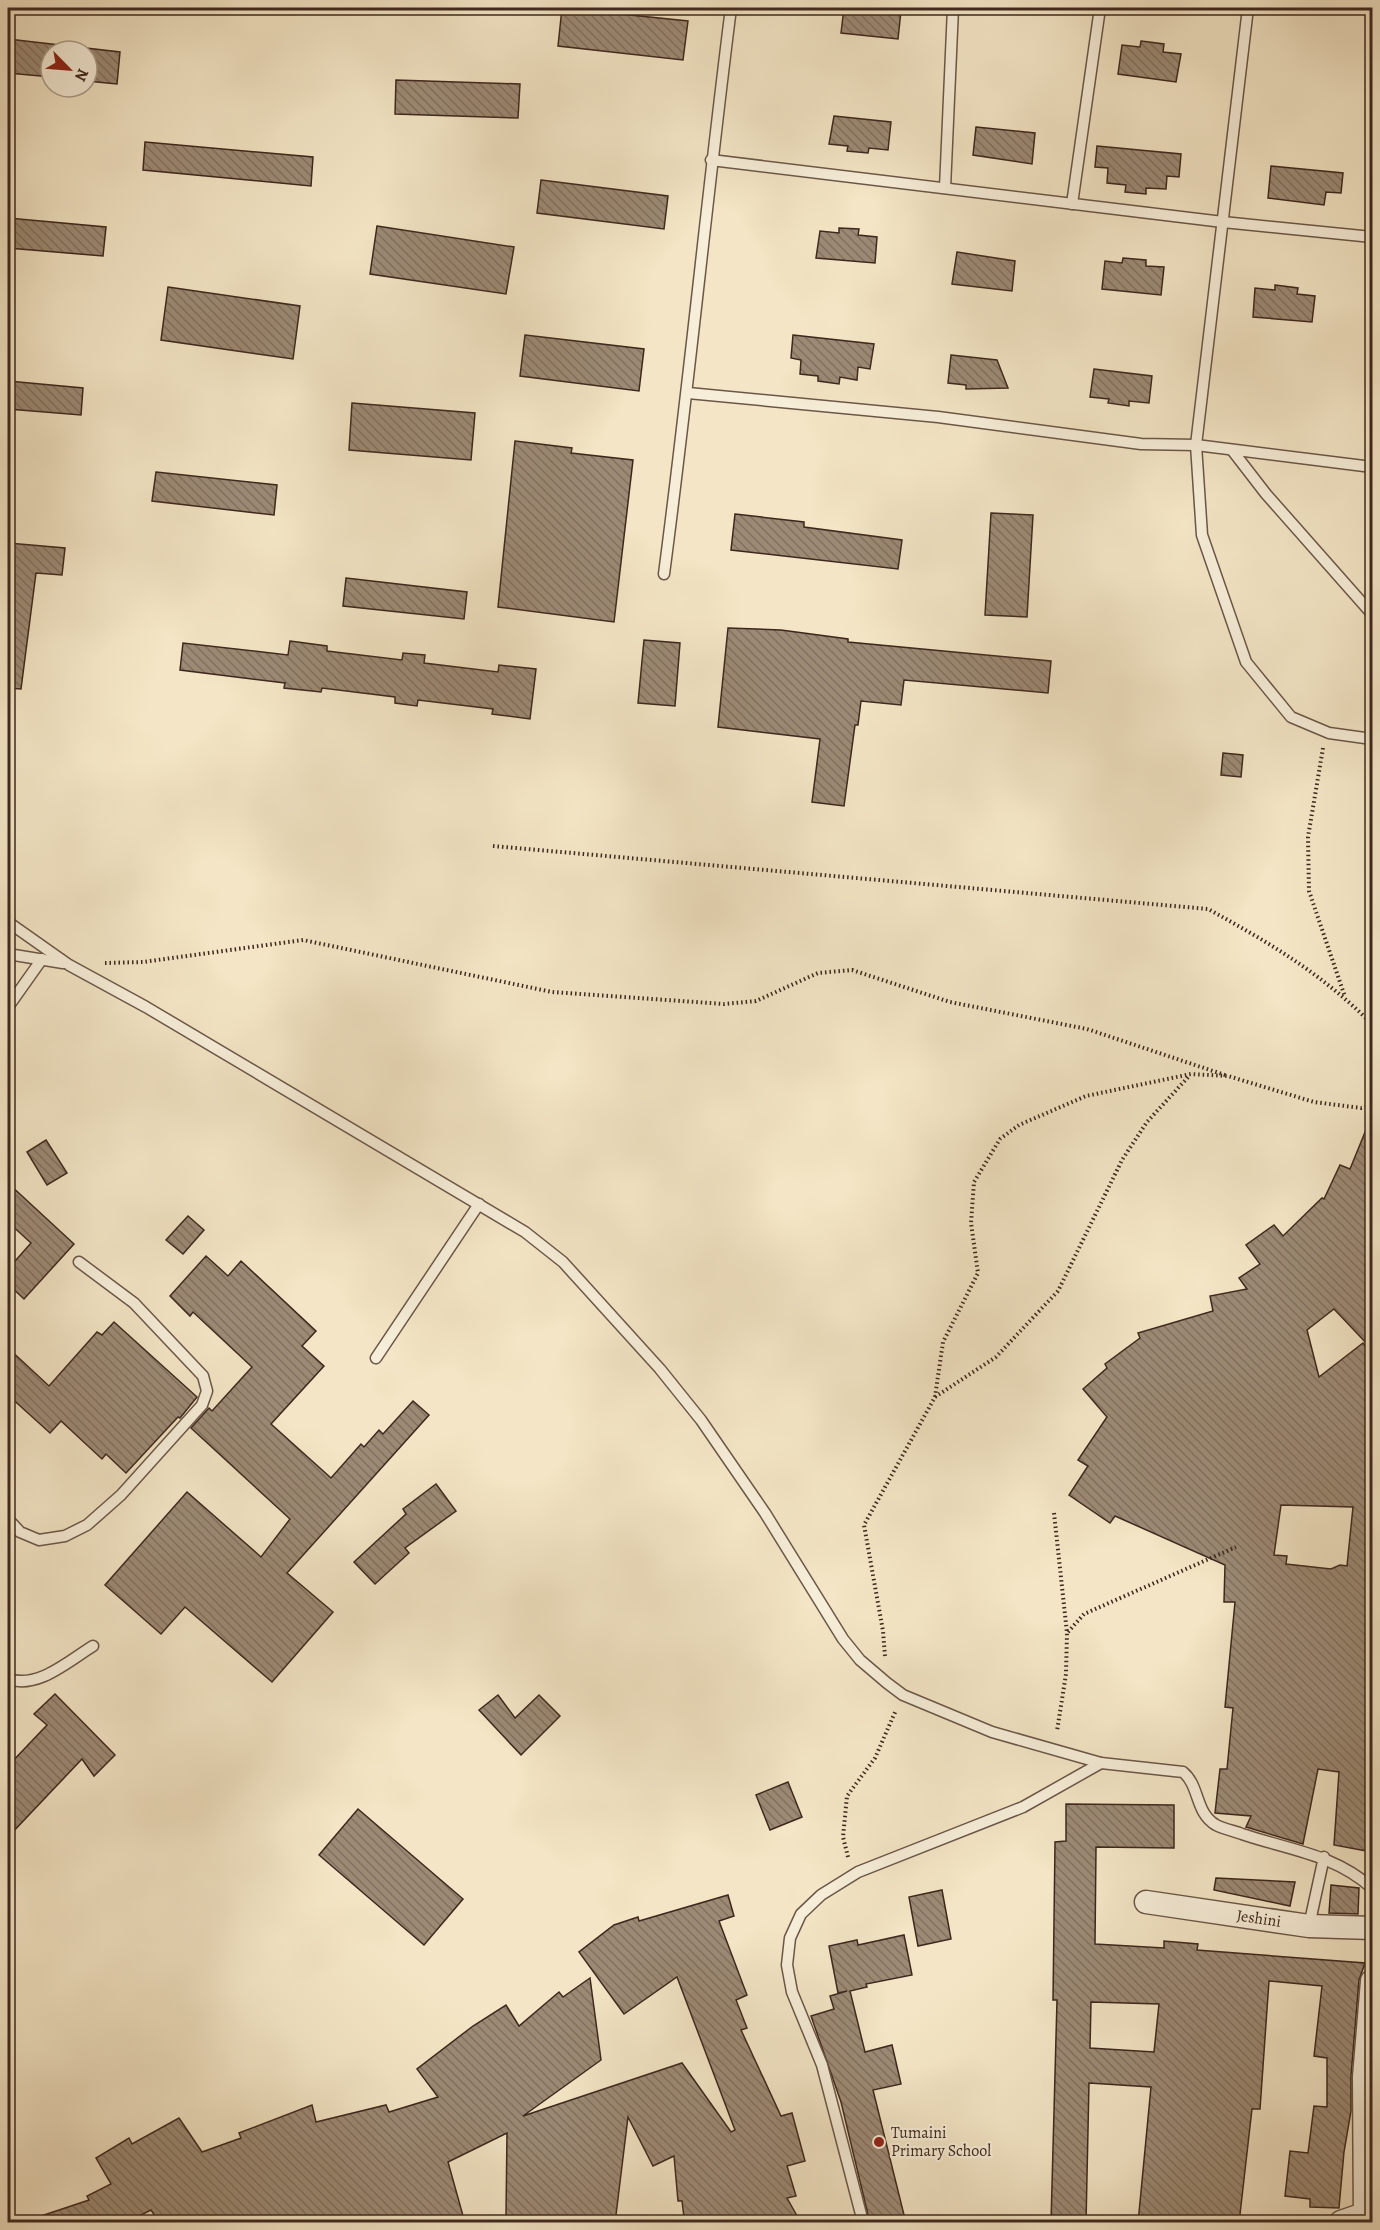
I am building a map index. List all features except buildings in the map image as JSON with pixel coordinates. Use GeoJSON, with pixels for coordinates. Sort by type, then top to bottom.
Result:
{"type":"FeatureCollection","features":[{"type":"Feature","properties":{"kind":"street","name":"Jeshini"},"geometry":{"type":"LineString","coordinates":[[1146,1902],[1309,1926],[1372,1928]]}},
{"type":"Feature","properties":{"kind":"street"},"geometry":{"type":"LineString","coordinates":[[1341,2223],[1364,2218],[1364,2077],[1372,1981]]}},
{"type":"Feature","properties":{"kind":"lane"},"geometry":{"type":"LineString","coordinates":[[664,574],[688,393],[711,160],[731,8]]}},
{"type":"Feature","properties":{"kind":"lane"},"geometry":{"type":"LineString","coordinates":[[945,188],[953,8]]}},
{"type":"Feature","properties":{"kind":"lane"},"geometry":{"type":"LineString","coordinates":[[1072,204],[1100,8]]}},
{"type":"Feature","properties":{"kind":"lane"},"geometry":{"type":"LineString","coordinates":[[1248,8],[1196,445],[1202,535],[1246,663],[1291,717],[1329,733],[1372,739]]}},
{"type":"Feature","properties":{"kind":"lane"},"geometry":{"type":"LineString","coordinates":[[711,160],[1223,222],[1372,237]]}},
{"type":"Feature","properties":{"kind":"lane"},"geometry":{"type":"LineString","coordinates":[[688,393],[938,417],[1141,444],[1196,445],[1372,467]]}},
{"type":"Feature","properties":{"kind":"lane"},"geometry":{"type":"LineString","coordinates":[[1232,450],[1266,494],[1372,614]]}},
{"type":"Feature","properties":{"kind":"lane"},"geometry":{"type":"LineString","coordinates":[[8,922],[69,965],[156,1013],[525,1232],[563,1262],[660,1369],[700,1420],[765,1513],[843,1639],[860,1660],[886,1683],[903,1695],[992,1732],[1101,1763],[1183,1772],[1193,1783],[1200,1807],[1216,1825],[1324,1857],[1358,1875],[1372,1888]]}},
{"type":"Feature","properties":{"kind":"lane"},"geometry":{"type":"LineString","coordinates":[[8,954],[69,965]]}},
{"type":"Feature","properties":{"kind":"lane"},"geometry":{"type":"LineString","coordinates":[[8,1007],[42,959]]}},
{"type":"Feature","properties":{"kind":"lane"},"geometry":{"type":"LineString","coordinates":[[376,1358],[479,1204]]}},
{"type":"Feature","properties":{"kind":"lane"},"geometry":{"type":"LineString","coordinates":[[8,1519],[20,1532],[39,1540],[65,1536],[87,1525],[121,1495],[162,1451],[202,1406],[207,1391],[203,1376],[134,1303],[79,1262]]}},
{"type":"Feature","properties":{"kind":"lane"},"geometry":{"type":"LineString","coordinates":[[8,1679],[20,1683],[35,1681],[93,1646]]}},
{"type":"Feature","properties":{"kind":"lane"},"geometry":{"type":"LineString","coordinates":[[863,2223],[822,2065],[792,1992],[788,1965],[790,1938],[801,1914],[821,1895],[858,1872],[1023,1808],[1101,1763]]}},
{"type":"Feature","properties":{"kind":"lane"},"geometry":{"type":"LineString","coordinates":[[1309,1926],[1324,1857]]}},
{"type":"Feature","properties":{"kind":"path"},"geometry":{"type":"LineString","coordinates":[[1329,733],[1321,753],[1308,837],[1309,891],[1345,997]]}},
{"type":"Feature","properties":{"kind":"path"},"geometry":{"type":"LineString","coordinates":[[493,846],[1208,909],[1281,949],[1345,997],[1372,1024]]}},
{"type":"Feature","properties":{"kind":"path"},"geometry":{"type":"LineString","coordinates":[[69,965],[143,962],[303,940],[552,992],[724,1004],[756,1000],[818,973],[852,970],[950,1002],[1087,1029],[1314,1102],[1361,1108],[1372,1106]]}},
{"type":"Feature","properties":{"kind":"path"},"geometry":{"type":"LineString","coordinates":[[886,1683],[883,1631],[864,1525],[935,1397],[943,1342],[978,1273],[971,1222],[974,1182],[1000,1139],[1019,1125],[1086,1096],[1191,1074],[1228,1076]]}},
{"type":"Feature","properties":{"kind":"path"},"geometry":{"type":"LineString","coordinates":[[935,1397],[996,1357],[1058,1291],[1122,1160],[1147,1122],[1191,1074]]}},
{"type":"Feature","properties":{"kind":"path"},"geometry":{"type":"LineString","coordinates":[[1053,1750],[1066,1674],[1067,1633],[1054,1513]]}},
{"type":"Feature","properties":{"kind":"path"},"geometry":{"type":"LineString","coordinates":[[1067,1633],[1084,1614],[1236,1547]]}},
{"type":"Feature","properties":{"kind":"path"},"geometry":{"type":"LineString","coordinates":[[858,1872],[848,1856],[843,1837],[847,1796],[875,1758],[903,1695]]}},
{"type":"Feature","properties":{"kind":"place","name":"Tumaini Primary School"},"geometry":{"type":"Point","coordinates":[879,2142]}}]}
